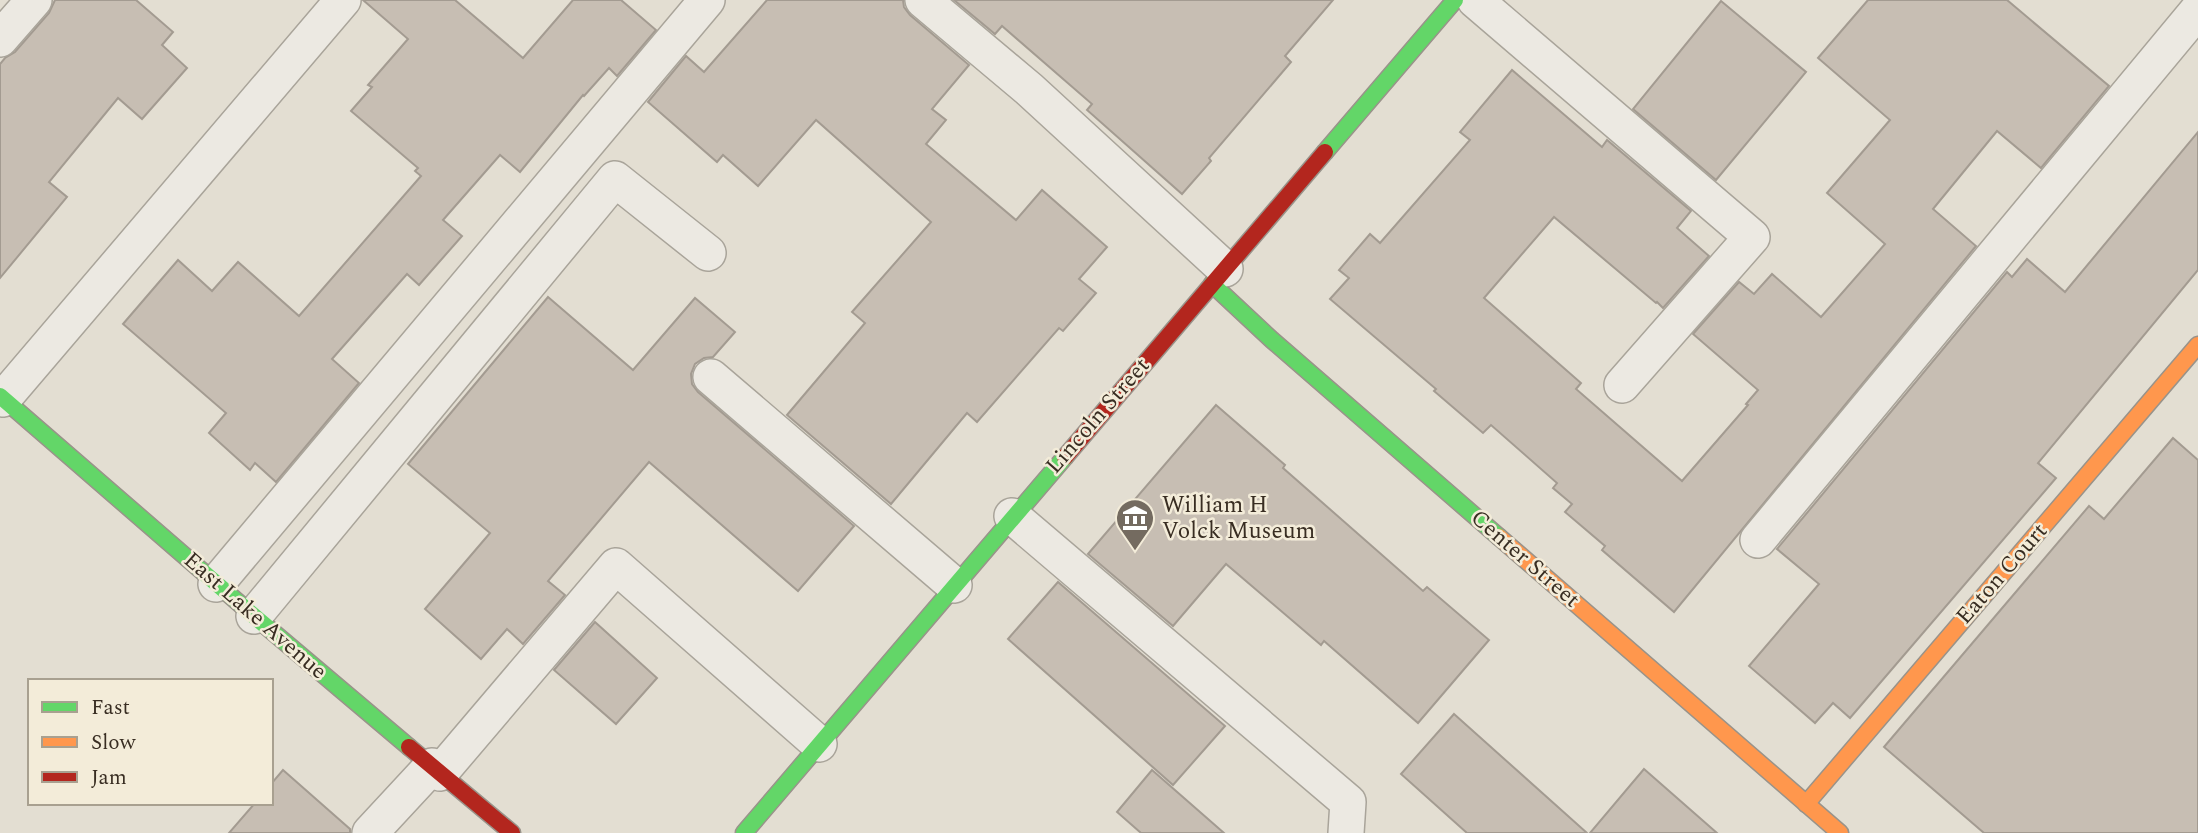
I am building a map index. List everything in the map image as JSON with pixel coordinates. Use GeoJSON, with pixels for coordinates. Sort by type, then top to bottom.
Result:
{"type":"FeatureCollection","features":[{"type":"Feature","properties":{"kind":"main road","name":"Lincoln Street"},"geometry":{"type":"LineString","coordinates":[[744,833],[1455,0]]}},
{"type":"Feature","properties":{"kind":"main road","name":"Center Street"},"geometry":{"type":"LineString","coordinates":[[1218,276],[1282,349],[1840,833]]}},
{"type":"Feature","properties":{"kind":"main road","name":"Eaton Court"},"geometry":{"type":"LineString","coordinates":[[1806,804],[2198,345]]}},
{"type":"Feature","properties":{"kind":"main road","name":"East Lake Avenue"},"geometry":{"type":"LineString","coordinates":[[1,398],[436,770],[494,828]]}},
{"type":"Feature","properties":{"kind":"lane"},"geometry":{"type":"LineString","coordinates":[[0,40],[34,0]]}},
{"type":"Feature","properties":{"kind":"lane"},"geometry":{"type":"LineString","coordinates":[[1,398],[343,0]]}},
{"type":"Feature","properties":{"kind":"lane"},"geometry":{"type":"LineString","coordinates":[[216,584],[707,0]]}},
{"type":"Feature","properties":{"kind":"lane"},"geometry":{"type":"LineString","coordinates":[[923,0],[1029,89],[1218,276]]}},
{"type":"Feature","properties":{"kind":"lane"},"geometry":{"type":"LineString","coordinates":[[1475,0],[1752,237],[1622,385]]}},
{"type":"Feature","properties":{"kind":"lane"},"geometry":{"type":"LineString","coordinates":[[1758,540],[2198,10]]}},
{"type":"Feature","properties":{"kind":"lane"},"geometry":{"type":"LineString","coordinates":[[254,616],[615,179],[708,253]]}},
{"type":"Feature","properties":{"kind":"lane"},"geometry":{"type":"LineString","coordinates":[[710,377],[954,585]]}},
{"type":"Feature","properties":{"kind":"lane"},"geometry":{"type":"LineString","coordinates":[[1012,516],[1348,802],[1342,828]]}},
{"type":"Feature","properties":{"kind":"lane"},"geometry":{"type":"LineString","coordinates":[[370,833],[436,770],[616,566],[819,744]]}},
{"type":"Feature","properties":{"kind":"building"},"geometry":{"type":"Polygon","coordinates":[[[55,0],[136,0],[173,32],[162,45],[187,68],[142,119],[118,98],[49,182],[67,197],[0,278],[0,64],[15,52],[49,13],[55,0]]]}},
{"type":"Feature","properties":{"kind":"building"},"geometry":{"type":"Polygon","coordinates":[[[363,0],[455,0],[523,58],[573,0],[621,0],[656,30],[617,76],[609,68],[583,95],[520,172],[500,155],[443,220],[462,236],[419,285],[407,274],[332,359],[359,383],[276,482],[255,463],[250,470],[209,433],[226,413],[123,324],[178,260],[212,291],[238,262],[299,316],[421,176],[415,171],[418,168],[351,111],[372,87],[368,85],[408,39],[363,0]]]}},
{"type":"Feature","properties":{"kind":"building"},"geometry":{"type":"Polygon","coordinates":[[[767,0],[903,0],[910,15],[969,65],[932,109],[946,120],[926,144],[1016,220],[1042,190],[1107,247],[1079,279],[1096,293],[1063,331],[1059,328],[977,422],[967,413],[891,504],[787,415],[865,323],[852,312],[931,222],[816,120],[758,186],[723,155],[717,162],[648,102],[686,56],[704,72],[767,0]]]}},
{"type":"Feature","properties":{"kind":"building"},"geometry":{"type":"Polygon","coordinates":[[[954,0],[1333,0],[1285,56],[1291,62],[1209,158],[1211,161],[1182,194],[1087,110],[1092,104],[1002,26],[995,34],[954,0]]]}},
{"type":"Feature","properties":{"kind":"building"},"geometry":{"type":"Polygon","coordinates":[[[1868,0],[2007,0],[2109,86],[2041,168],[1997,131],[1933,209],[1976,246],[1674,612],[1602,550],[1605,546],[1565,512],[1572,504],[1553,488],[1557,483],[1491,425],[1483,433],[1434,391],[1436,389],[1330,299],[1349,278],[1339,270],[1370,234],[1380,243],[1470,140],[1460,132],[1512,70],[1602,147],[1607,140],[1691,211],[1677,228],[1709,256],[1663,308],[1554,217],[1484,298],[1581,383],[1576,389],[1682,481],[1758,390],[1693,334],[1739,282],[1754,294],[1772,274],[1821,317],[1885,244],[1827,193],[1890,120],[1818,58],[1868,0]]]}},
{"type":"Feature","properties":{"kind":"building"},"geometry":{"type":"Polygon","coordinates":[[[1721,1],[1806,72],[1716,180],[1633,109],[1721,1]]]}},
{"type":"Feature","properties":{"kind":"building"},"geometry":{"type":"Polygon","coordinates":[[[2198,132],[2198,270],[2038,463],[2056,478],[1850,718],[1833,703],[1815,723],[1749,666],[1819,584],[1777,549],[2007,272],[2012,277],[2027,259],[2065,292],[2198,132]]]}},
{"type":"Feature","properties":{"kind":"building"},"geometry":{"type":"Polygon","coordinates":[[[548,297],[633,370],[695,298],[735,332],[713,357],[704,358],[695,364],[691,374],[692,384],[854,526],[798,591],[649,462],[548,581],[565,595],[523,644],[507,629],[481,659],[425,609],[490,533],[408,464],[548,297]]]}},
{"type":"Feature","properties":{"kind":"building"},"geometry":{"type":"Polygon","coordinates":[[[1216,405],[1423,591],[1427,587],[1489,640],[1418,723],[1324,641],[1321,645],[1226,564],[1173,626],[1088,554],[1216,405]]]}},
{"type":"Feature","properties":{"kind":"building"},"geometry":{"type":"Polygon","coordinates":[[[2173,438],[2198,460],[2198,833],[1984,833],[1884,747],[2089,506],[2104,519],[2173,438]]]}},
{"type":"Feature","properties":{"kind":"building"},"geometry":{"type":"Polygon","coordinates":[[[1058,582],[1225,726],[1173,785],[1008,639],[1058,582]]]}},
{"type":"Feature","properties":{"kind":"building"},"geometry":{"type":"Polygon","coordinates":[[[595,622],[657,678],[616,724],[554,670],[595,622]]]}},
{"type":"Feature","properties":{"kind":"building"},"geometry":{"type":"Polygon","coordinates":[[[1454,714],[1587,833],[1467,833],[1401,774],[1454,714]]]}},
{"type":"Feature","properties":{"kind":"building"},"geometry":{"type":"Polygon","coordinates":[[[1644,769],[1717,833],[1590,833],[1644,769]]]}},
{"type":"Feature","properties":{"kind":"building"},"geometry":{"type":"Polygon","coordinates":[[[283,770],[350,829],[350,833],[229,833],[253,805],[273,805],[273,782],[283,770]]]}},
{"type":"Feature","properties":{"kind":"building"},"geometry":{"type":"Polygon","coordinates":[[[1152,770],[1224,833],[1141,833],[1117,812],[1152,770]]]}},
{"type":"Feature","properties":{"kind":"traffic: fast"},"geometry":{"type":"LineString","coordinates":[[1325,152],[1455,0]]}},
{"type":"Feature","properties":{"kind":"traffic: fast"},"geometry":{"type":"LineString","coordinates":[[1212,284],[1272,340],[1499,537]]}},
{"type":"Feature","properties":{"kind":"traffic: fast"},"geometry":{"type":"LineString","coordinates":[[0,396],[409,747]]}},
{"type":"Feature","properties":{"kind":"traffic: fast"},"geometry":{"type":"LineString","coordinates":[[744,833],[1065,457]]}},
{"type":"Feature","properties":{"kind":"traffic: slow"},"geometry":{"type":"LineString","coordinates":[[1806,804],[2198,345]]}},
{"type":"Feature","properties":{"kind":"traffic: slow"},"geometry":{"type":"LineString","coordinates":[[1499,537],[1840,833]]}},
{"type":"Feature","properties":{"kind":"traffic: jam"},"geometry":{"type":"LineString","coordinates":[[1065,457],[1325,152]]}},
{"type":"Feature","properties":{"kind":"traffic: jam"},"geometry":{"type":"LineString","coordinates":[[409,747],[512,833]]}},
{"type":"Feature","properties":{"kind":"place","name":"William H Volck Museum"},"geometry":{"type":"Point","coordinates":[1135,552]}}]}
